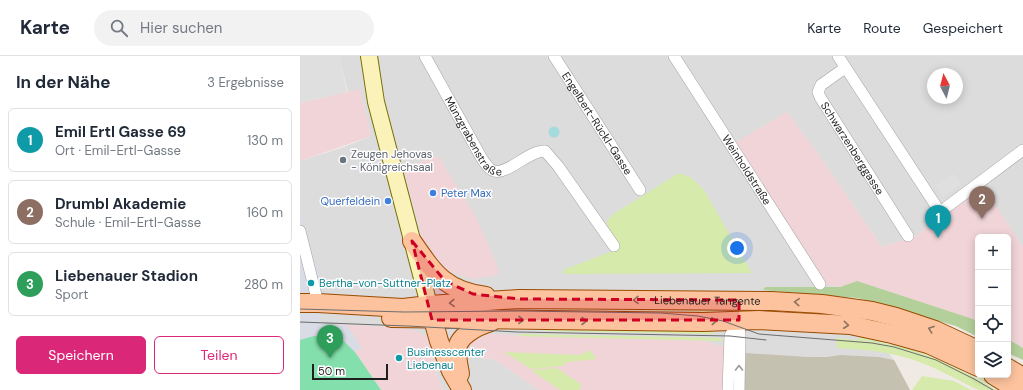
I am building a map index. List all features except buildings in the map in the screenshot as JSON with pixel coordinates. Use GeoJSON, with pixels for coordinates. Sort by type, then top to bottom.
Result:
{"type":"FeatureCollection","features":[{"type":"Feature","properties":{"kind":"main road"},"geometry":{"type":"LineString","coordinates":[[368,56],[376,102],[430,312],[451,371],[461,388]]}},
{"type":"Feature","properties":{"kind":"main road"},"geometry":{"type":"LineString","coordinates":[[412,241],[429,265],[449,285],[473,294],[519,299]]}},
{"type":"Feature","properties":{"kind":"main road","name":"Liebenauer Tangente"},"geometry":{"type":"LineString","coordinates":[[430,312],[519,299],[739,300],[822,304],[872,311],[896,317],[935,330],[975,349]]}},
{"type":"Feature","properties":{"kind":"main road"},"geometry":{"type":"LineString","coordinates":[[739,300],[739,320]]}},
{"type":"Feature","properties":{"kind":"main road"},"geometry":{"type":"LineString","coordinates":[[300,303],[403,308],[430,312]]}},
{"type":"Feature","properties":{"kind":"main road"},"geometry":{"type":"LineString","coordinates":[[300,316],[430,312]]}},
{"type":"Feature","properties":{"kind":"main road","name":"Liebenauer Tangente"},"geometry":{"type":"LineString","coordinates":[[430,312],[497,320],[702,322],[739,320],[850,325],[928,344],[975,366]]}},
{"type":"Feature","properties":{"kind":"main road"},"geometry":{"type":"LineString","coordinates":[[461,388],[457,351],[459,343],[479,326],[497,320]]}},
{"type":"Feature","properties":{"kind":"main road"},"geometry":{"type":"LineString","coordinates":[[1011,370],[1023,377]]}},
{"type":"Feature","properties":{"kind":"main road"},"geometry":{"type":"LineString","coordinates":[[998,378],[1017,390]]}},
{"type":"Feature","properties":{"kind":"street","name":"Münzgrabenstraße"},"geometry":{"type":"LineString","coordinates":[[425,56],[481,157],[490,169],[493,171],[503,170],[536,152],[545,151],[558,166],[614,246]]}},
{"type":"Feature","properties":{"kind":"street","name":"Engelbert-Rückl-Gasse"},"geometry":{"type":"LineString","coordinates":[[554,56],[593,119],[640,190]]}},
{"type":"Feature","properties":{"kind":"street","name":"Weinholdstraße"},"geometry":{"type":"LineString","coordinates":[[674,56],[820,284]]}},
{"type":"Feature","properties":{"kind":"street"},"geometry":{"type":"LineString","coordinates":[[838,56],[940,212],[1023,150]]}},
{"type":"Feature","properties":{"kind":"street","name":"Schwarzenberggasse"},"geometry":{"type":"LineString","coordinates":[[845,68],[820,85],[818,92],[908,236]]}},
{"type":"Feature","properties":{"kind":"street"},"geometry":{"type":"LineString","coordinates":[[300,231],[318,303]]}},
{"type":"Feature","properties":{"kind":"street"},"geometry":{"type":"LineString","coordinates":[[728,390],[730,336],[739,320]]}},
{"type":"Feature","properties":{"kind":"street"},"geometry":{"type":"LineString","coordinates":[[739,320],[739,390]]}},
{"type":"Feature","properties":{"kind":"highlighted area"},"geometry":{"type":"Polygon","coordinates":[[[412,241],[445,281],[473,294],[519,299],[739,300],[739,320],[432,320],[412,241]]]}},
{"type":"Feature","properties":{"kind":"shaded area"},"geometry":{"type":"Polygon","coordinates":[[[300,56],[339,56],[347,92],[300,103],[300,56]]]}},
{"type":"Feature","properties":{"kind":"shaded area"},"geometry":{"type":"Polygon","coordinates":[[[339,56],[1023,56],[1023,247],[984,189],[917,235],[882,247],[816,151],[787,113],[820,283],[840,287],[894,360],[879,357],[841,355],[809,357],[746,353],[696,339],[476,357],[495,360],[539,390],[443,390],[436,373],[432,344],[408,329],[332,324],[300,325],[300,161],[344,147],[371,136],[360,90],[348,92],[339,56]],[[438,156],[403,168],[422,238],[428,245],[435,258],[438,156]]]}},
{"type":"Feature","properties":{"kind":"shaded area"},"geometry":{"type":"Polygon","coordinates":[[[360,89],[371,136],[300,161],[300,103],[360,89]]]}},
{"type":"Feature","properties":{"kind":"shaded area"},"geometry":{"type":"Polygon","coordinates":[[[787,112],[816,151],[882,247],[917,235],[984,188],[1023,247],[1023,348],[1011,341],[1011,234],[975,234],[975,320],[857,281],[840,287],[820,284],[731,145],[787,112]]]}},
{"type":"Feature","properties":{"kind":"shaded area"},"geometry":{"type":"Polygon","coordinates":[[[438,156],[476,217],[499,270],[497,275],[474,279],[446,271],[435,258],[428,245],[422,238],[403,168],[438,156]]]}},
{"type":"Feature","properties":{"kind":"shaded area"},"geometry":{"type":"Polygon","coordinates":[[[953,173],[961,185],[943,197],[935,186],[953,173]]]}},
{"type":"Feature","properties":{"kind":"shaded area","name":"Bertha-von-Suttner-Platz"},"geometry":{"type":"Polygon","coordinates":[[[300,211],[326,298],[318,324],[347,325],[362,348],[355,352],[345,342],[330,336],[314,336],[300,340],[300,211]]]}},
{"type":"Feature","properties":{"kind":"shaded area","name":"Businesscenter Liebenau"},"geometry":{"type":"Polygon","coordinates":[[[332,324],[389,327],[419,332],[430,339],[436,373],[443,390],[381,390],[355,352],[345,342],[332,324]]]}},
{"type":"Feature","properties":{"kind":"shaded area"},"geometry":{"type":"Polygon","coordinates":[[[476,333],[533,336],[696,339],[746,353],[809,357],[841,355],[879,357],[894,360],[910,390],[539,390],[495,360],[476,357],[470,344],[476,333]]]}},
{"type":"Feature","properties":{"kind":"shaded area"},"geometry":{"type":"Polygon","coordinates":[[[746,353],[809,357],[841,355],[879,357],[894,360],[910,390],[744,390],[746,353]]]}},
{"type":"Feature","properties":{"kind":"green space"},"geometry":{"type":"Polygon","coordinates":[[[679,173],[692,178],[704,190],[752,273],[564,274],[563,270],[618,249],[619,246],[606,223],[612,215],[679,173]]]}},
{"type":"Feature","properties":{"kind":"green space"},"geometry":{"type":"Polygon","coordinates":[[[857,281],[973,319],[975,320],[975,336],[956,326],[858,298],[763,290],[765,287],[840,287],[857,281]]]}},
{"type":"Feature","properties":{"kind":"green space"},"geometry":{"type":"Polygon","coordinates":[[[506,307],[718,308],[716,315],[710,316],[683,311],[494,309],[506,307]]]}},
{"type":"Feature","properties":{"kind":"green space"},"geometry":{"type":"Polygon","coordinates":[[[332,324],[345,342],[355,352],[381,390],[300,390],[300,330],[309,325],[332,324]]]}},
{"type":"Feature","properties":{"kind":"green space"},"geometry":{"type":"Polygon","coordinates":[[[542,331],[703,331],[717,334],[542,331]]]}},
{"type":"Feature","properties":{"kind":"green space"},"geometry":{"type":"Polygon","coordinates":[[[525,334],[721,338],[723,341],[514,336],[525,334]]]}},
{"type":"Feature","properties":{"kind":"green space"},"geometry":{"type":"Polygon","coordinates":[[[860,337],[879,338],[916,347],[970,371],[975,374],[975,377],[923,353],[892,344],[857,340],[860,337]]]}},
{"type":"Feature","properties":{"kind":"green space"},"geometry":{"type":"Polygon","coordinates":[[[836,338],[869,341],[902,347],[944,362],[971,375],[996,390],[978,390],[933,367],[904,357],[887,353],[837,348],[836,338]]]}},
{"type":"Feature","properties":{"kind":"green space"},"geometry":{"type":"Polygon","coordinates":[[[1011,341],[1023,348],[1023,360],[1011,354],[1011,341]]]}},
{"type":"Feature","properties":{"kind":"green space"},"geometry":{"type":"Polygon","coordinates":[[[590,350],[597,359],[567,362],[563,366],[531,369],[504,352],[580,355],[590,350]]]}},
{"type":"Feature","properties":{"kind":"green space"},"geometry":{"type":"Polygon","coordinates":[[[557,368],[582,385],[579,390],[560,390],[531,370],[557,368]]]}},
{"type":"Feature","properties":{"kind":"green space"},"geometry":{"type":"Polygon","coordinates":[[[922,376],[954,381],[971,390],[912,390],[922,376]]]}},
{"type":"Feature","properties":{"kind":"green space"},"geometry":{"type":"Polygon","coordinates":[[[977,378],[982,378],[1003,390],[998,390],[977,378]]]}},
{"type":"Feature","properties":{"kind":"water"},"geometry":{"type":"Polygon","coordinates":[[[552,127],[556,127],[558,128],[558,136],[552,137],[549,134],[549,130],[552,127]]]}},
{"type":"Feature","properties":{"kind":"tram line"},"geometry":{"type":"LineString","coordinates":[[300,309],[404,312],[520,311],[661,313],[698,316],[723,321],[759,334],[872,343],[894,347],[936,360],[993,390]]}},
{"type":"Feature","properties":{"kind":"tram line"},"geometry":{"type":"LineString","coordinates":[[300,322],[517,332],[730,336],[766,340]]}},
{"type":"Feature","properties":{"kind":"place","name":"Zeugen Jehovas - Königreichsaal"},"geometry":{"type":"Point","coordinates":[343,160]}},
{"type":"Feature","properties":{"kind":"place","name":"Peter Max"},"geometry":{"type":"Point","coordinates":[433,193]}},
{"type":"Feature","properties":{"kind":"place","name":"Querfeldein"},"geometry":{"type":"Point","coordinates":[388,201]}},
{"type":"Feature","properties":{"kind":"place","name":"Drumbl Akademie"},"geometry":{"type":"Point","coordinates":[982,219]}},
{"type":"Feature","properties":{"kind":"place","name":"Emil Ertl Gasse 69"},"geometry":{"type":"Point","coordinates":[938,238]}},
{"type":"Feature","properties":{"kind":"place","name":"Bertha-von-Suttner-Platz"},"geometry":{"type":"Point","coordinates":[311,283]}},
{"type":"Feature","properties":{"kind":"place","name":"Liebenauer Stadion"},"geometry":{"type":"Point","coordinates":[330,358]}},
{"type":"Feature","properties":{"kind":"place","name":"Businesscenter Liebenau"},"geometry":{"type":"Point","coordinates":[399,358]}}]}
